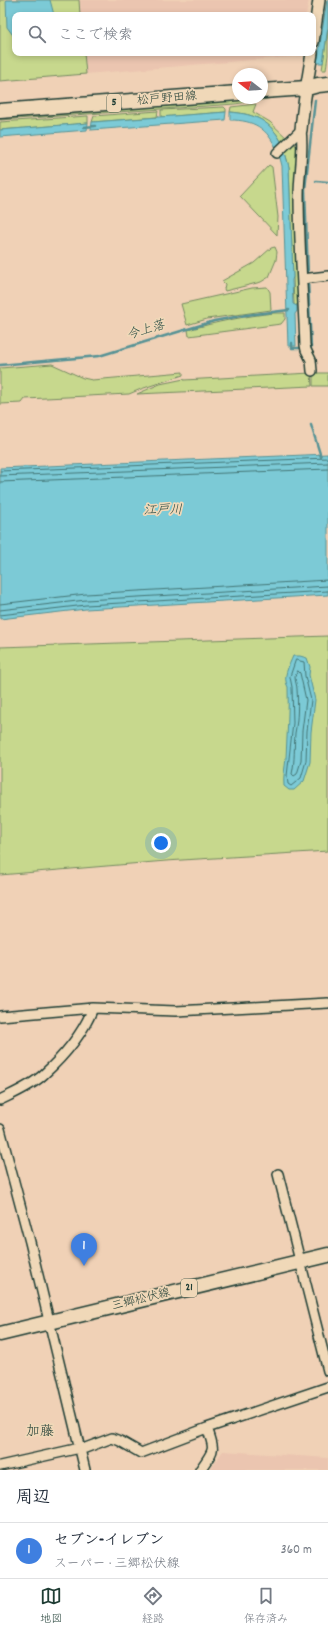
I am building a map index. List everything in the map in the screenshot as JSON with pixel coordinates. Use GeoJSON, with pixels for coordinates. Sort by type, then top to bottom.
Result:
{"type":"FeatureCollection","features":[{"type":"Feature","properties":{"kind":"main road"},"geometry":{"type":"LineString","coordinates":[[307,88],[318,84],[328,84]]}},
{"type":"Feature","properties":{"kind":"main road"},"geometry":{"type":"LineString","coordinates":[[268,91],[307,88],[328,90]]}},
{"type":"Feature","properties":{"kind":"main road","name":"松戸野田線"},"geometry":{"type":"LineString","coordinates":[[0,112],[232,93]]}},
{"type":"Feature","properties":{"kind":"main road","name":"三郷松伏線"},"geometry":{"type":"LineString","coordinates":[[0,1334],[328,1255]]}},
{"type":"Feature","properties":{"kind":"street"},"geometry":{"type":"LineString","coordinates":[[316,21],[319,0]]}},
{"type":"Feature","properties":{"kind":"street"},"geometry":{"type":"LineString","coordinates":[[312,56],[304,98],[301,130],[303,141],[299,195],[306,279],[306,348],[312,360],[312,371]]}},
{"type":"Feature","properties":{"kind":"street"},"geometry":{"type":"LineString","coordinates":[[277,153],[301,130]]}},
{"type":"Feature","properties":{"kind":"street"},"geometry":{"type":"LineString","coordinates":[[306,279],[328,276]]}},
{"type":"Feature","properties":{"kind":"street"},"geometry":{"type":"LineString","coordinates":[[0,1016],[93,1008],[176,1011],[328,1003]]}},
{"type":"Feature","properties":{"kind":"street"},"geometry":{"type":"LineString","coordinates":[[0,1100],[42,1076],[81,1033],[88,1022],[93,1008]]}},
{"type":"Feature","properties":{"kind":"street"},"geometry":{"type":"LineString","coordinates":[[0,1129],[85,1470]]}},
{"type":"Feature","properties":{"kind":"street"},"geometry":{"type":"LineString","coordinates":[[278,1174],[299,1262],[328,1371]]}},
{"type":"Feature","properties":{"kind":"street"},"geometry":{"type":"LineString","coordinates":[[0,1466],[80,1449],[112,1438],[141,1453],[207,1428],[328,1387]]}},
{"type":"Feature","properties":{"kind":"street"},"geometry":{"type":"LineString","coordinates":[[200,1470],[214,1446],[207,1428]]}},
{"type":"Feature","properties":{"kind":"shaded area"},"geometry":{"type":"Polygon","coordinates":[[[79,0],[309,0],[307,12],[80,12],[79,0]]]}},
{"type":"Feature","properties":{"kind":"shaded area"},"geometry":{"type":"Polygon","coordinates":[[[84,56],[301,56],[86,74],[84,56]]]}},
{"type":"Feature","properties":{"kind":"shaded area"},"geometry":{"type":"Polygon","coordinates":[[[223,1451],[328,1458],[328,1470],[209,1470],[223,1451]]]}},
{"type":"Feature","properties":{"kind":"green space"},"geometry":{"type":"Polygon","coordinates":[[[0,0],[79,0],[80,12],[12,12],[12,56],[84,56],[86,74],[0,81],[0,0]]]}},
{"type":"Feature","properties":{"kind":"green space"},"geometry":{"type":"Polygon","coordinates":[[[328,29],[328,55],[326,70],[322,70],[328,29]]]}},
{"type":"Feature","properties":{"kind":"green space"},"geometry":{"type":"Polygon","coordinates":[[[287,96],[268,99],[268,97],[287,96]]]}},
{"type":"Feature","properties":{"kind":"green space"},"geometry":{"type":"Polygon","coordinates":[[[232,100],[232,104],[235,104],[0,120],[0,117],[232,100]]]}},
{"type":"Feature","properties":{"kind":"green space"},"geometry":{"type":"Polygon","coordinates":[[[256,104],[253,112],[270,122],[289,140],[283,145],[273,130],[262,120],[248,115],[230,112],[231,107],[256,104]]]}},
{"type":"Feature","properties":{"kind":"green space"},"geometry":{"type":"Polygon","coordinates":[[[224,107],[226,112],[161,117],[161,110],[224,107]]]}},
{"type":"Feature","properties":{"kind":"green space"},"geometry":{"type":"Polygon","coordinates":[[[158,111],[157,117],[92,122],[94,116],[158,111]]]}},
{"type":"Feature","properties":{"kind":"green space"},"geometry":{"type":"Polygon","coordinates":[[[88,116],[88,123],[0,130],[0,122],[88,116]]]}},
{"type":"Feature","properties":{"kind":"green space"},"geometry":{"type":"Polygon","coordinates":[[[293,142],[298,148],[299,304],[296,305],[297,306],[294,305],[289,167],[284,149],[293,142]]]}},
{"type":"Feature","properties":{"kind":"green space"},"geometry":{"type":"Polygon","coordinates":[[[269,165],[272,167],[278,217],[277,235],[240,196],[269,165]]]}},
{"type":"Feature","properties":{"kind":"green space"},"geometry":{"type":"Polygon","coordinates":[[[275,247],[277,252],[276,260],[269,277],[261,282],[225,291],[225,284],[222,281],[254,263],[271,248],[275,247]]]}},
{"type":"Feature","properties":{"kind":"green space"},"geometry":{"type":"Polygon","coordinates":[[[267,287],[270,292],[271,310],[207,319],[187,325],[181,304],[252,288],[267,287]]]}},
{"type":"Feature","properties":{"kind":"green space"},"geometry":{"type":"Polygon","coordinates":[[[274,313],[285,313],[285,319],[281,324],[189,336],[188,330],[199,327],[274,313]]]}},
{"type":"Feature","properties":{"kind":"green space"},"geometry":{"type":"Polygon","coordinates":[[[52,364],[83,378],[92,380],[183,372],[183,375],[129,394],[25,399],[22,403],[0,404],[0,368],[52,364]]]}},
{"type":"Feature","properties":{"kind":"green space"},"geometry":{"type":"Polygon","coordinates":[[[311,373],[312,386],[137,394],[160,384],[184,379],[311,373]]]}},
{"type":"Feature","properties":{"kind":"green space"},"geometry":{"type":"Polygon","coordinates":[[[313,373],[328,373],[328,386],[313,386],[313,373]]]}},
{"type":"Feature","properties":{"kind":"green space"},"geometry":{"type":"Polygon","coordinates":[[[328,636],[328,851],[166,861],[0,875],[0,647],[328,636]]]}},
{"type":"Feature","properties":{"kind":"water"},"geometry":{"type":"Polygon","coordinates":[[[6,0],[50,0],[53,12],[12,12],[12,34],[7,27],[6,0]]]}},
{"type":"Feature","properties":{"kind":"water"},"geometry":{"type":"Polygon","coordinates":[[[327,0],[328,26],[323,63],[317,63],[327,0]]]}},
{"type":"Feature","properties":{"kind":"water"},"geometry":{"type":"Polygon","coordinates":[[[226,112],[225,120],[91,130],[92,122],[226,112]]]}},
{"type":"Feature","properties":{"kind":"water"},"geometry":{"type":"Polygon","coordinates":[[[230,112],[248,115],[262,120],[273,130],[283,145],[277,150],[269,136],[264,131],[253,124],[238,120],[230,120],[230,112]]]}},
{"type":"Feature","properties":{"kind":"water"},"geometry":{"type":"Polygon","coordinates":[[[88,123],[87,130],[0,137],[0,130],[88,123]]]}},
{"type":"Feature","properties":{"kind":"water"},"geometry":{"type":"Polygon","coordinates":[[[284,149],[289,167],[293,304],[297,306],[297,311],[295,314],[296,346],[288,346],[282,166],[279,154],[284,149]]]}},
{"type":"Feature","properties":{"kind":"water","name":"江戸川"},"geometry":{"type":"Polygon","coordinates":[[[328,454],[328,595],[86,609],[0,619],[0,468],[328,454]]]}},
{"type":"Feature","properties":{"kind":"water"},"geometry":{"type":"Polygon","coordinates":[[[293,656],[307,658],[310,667],[309,675],[315,700],[311,732],[310,762],[304,781],[294,790],[289,790],[284,786],[288,705],[286,675],[293,656]]]}},
{"type":"Feature","properties":{"kind":"waterway"},"geometry":{"type":"LineString","coordinates":[[308,276],[305,189],[315,100]]}},
{"type":"Feature","properties":{"kind":"waterway"},"geometry":{"type":"LineString","coordinates":[[84,127],[95,126]]}},
{"type":"Feature","properties":{"kind":"waterway"},"geometry":{"type":"LineString","coordinates":[[316,181],[328,182]]}},
{"type":"Feature","properties":{"kind":"waterway"},"geometry":{"type":"LineString","coordinates":[[292,343],[292,348],[311,348],[308,281]]}},
{"type":"Feature","properties":{"kind":"waterway","name":"今上落"},"geometry":{"type":"LineString","coordinates":[[0,365],[99,356],[214,321],[246,315],[289,310]]}},
{"type":"Feature","properties":{"kind":"waterway"},"geometry":{"type":"LineString","coordinates":[[311,425],[321,457]]}},
{"type":"Feature","properties":{"kind":"place","name":"セブン-イレブン"},"geometry":{"type":"Point","coordinates":[84,1266]}},
{"type":"Feature","properties":{"kind":"district","name":"加藤"},"geometry":{"type":"Point","coordinates":[40,1432]}}]}
